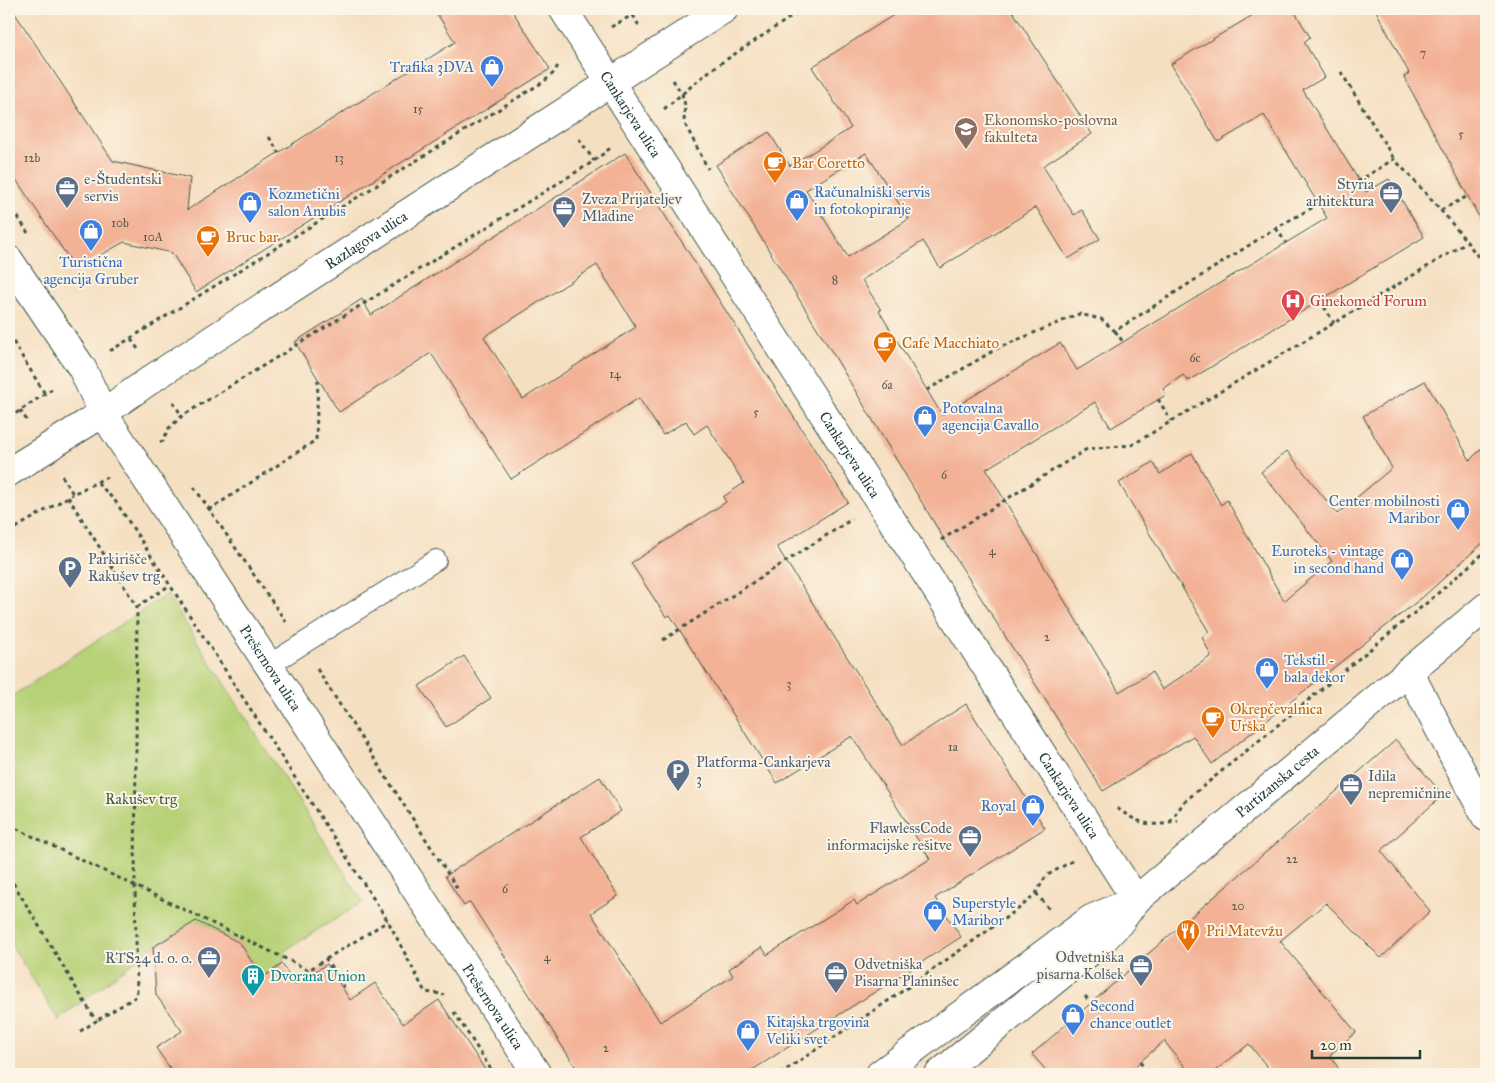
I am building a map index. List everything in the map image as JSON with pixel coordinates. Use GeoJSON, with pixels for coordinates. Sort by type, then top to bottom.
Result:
{"type":"FeatureCollection","features":[{"type":"Feature","properties":{"kind":"street","name":"Cankarjeva ulica"},"geometry":{"type":"LineString","coordinates":[[563,9],[1136,900]]}},
{"type":"Feature","properties":{"kind":"street","name":"Razlagova ulica"},"geometry":{"type":"LineString","coordinates":[[9,472],[103,413],[164,371],[724,9]]}},
{"type":"Feature","properties":{"kind":"street","name":"Prešernova ulica"},"geometry":{"type":"LineString","coordinates":[[9,260],[82,368],[103,413],[537,1074]]}},
{"type":"Feature","properties":{"kind":"street","name":"Partizanska cesta"},"geometry":{"type":"LineString","coordinates":[[939,1074],[1098,945],[1120,922],[1136,900],[1486,607]]}},
{"type":"Feature","properties":{"kind":"street"},"geometry":{"type":"LineString","coordinates":[[1409,672],[1486,817]]}},
{"type":"Feature","properties":{"kind":"street","name":"Partizanska cesta"},"geometry":{"type":"LineString","coordinates":[[880,1074],[1091,919],[1113,908],[1136,900]]}},
{"type":"Feature","properties":{"kind":"lane"},"geometry":{"type":"LineString","coordinates":[[269,665],[436,560]]}},
{"type":"Feature","properties":{"kind":"path"},"geometry":{"type":"LineString","coordinates":[[614,25],[643,9]]}},
{"type":"Feature","properties":{"kind":"path"},"geometry":{"type":"LineString","coordinates":[[668,106],[712,70],[803,9]]}},
{"type":"Feature","properties":{"kind":"path"},"geometry":{"type":"LineString","coordinates":[[106,353],[543,82],[552,75],[557,68],[559,60]]}},
{"type":"Feature","properties":{"kind":"path"},"geometry":{"type":"LineString","coordinates":[[1341,72],[1394,159],[1441,210],[1468,242],[1486,268]]}},
{"type":"Feature","properties":{"kind":"path"},"geometry":{"type":"LineString","coordinates":[[674,81],[682,94]]}},
{"type":"Feature","properties":{"kind":"path"},"geometry":{"type":"LineString","coordinates":[[269,137],[279,152]]}},
{"type":"Feature","properties":{"kind":"path"},"geometry":{"type":"LineString","coordinates":[[578,137],[594,162]]}},
{"type":"Feature","properties":{"kind":"path"},"geometry":{"type":"LineString","coordinates":[[168,448],[163,441],[169,428],[182,416],[594,162],[619,142]]}},
{"type":"Feature","properties":{"kind":"path"},"geometry":{"type":"LineString","coordinates":[[1351,186],[1394,159]]}},
{"type":"Feature","properties":{"kind":"path"},"geometry":{"type":"LineString","coordinates":[[1441,210],[1468,196]]}},
{"type":"Feature","properties":{"kind":"path"},"geometry":{"type":"LineString","coordinates":[[1115,331],[1276,228],[1326,200]]}},
{"type":"Feature","properties":{"kind":"path"},"geometry":{"type":"LineString","coordinates":[[319,215],[322,220]]}},
{"type":"Feature","properties":{"kind":"path"},"geometry":{"type":"LineString","coordinates":[[1276,228],[1286,243]]}},
{"type":"Feature","properties":{"kind":"path"},"geometry":{"type":"LineString","coordinates":[[915,556],[1087,449],[1132,445],[1468,242]]}},
{"type":"Feature","properties":{"kind":"path"},"geometry":{"type":"LineString","coordinates":[[1320,300],[1334,323]]}},
{"type":"Feature","properties":{"kind":"path"},"geometry":{"type":"LineString","coordinates":[[927,390],[998,348],[1079,314],[1101,319],[1115,331],[1123,342]]}},
{"type":"Feature","properties":{"kind":"path"},"geometry":{"type":"LineString","coordinates":[[9,335],[45,394],[9,418]]}},
{"type":"Feature","properties":{"kind":"path"},"geometry":{"type":"LineString","coordinates":[[209,510],[316,440],[318,379]]}},
{"type":"Feature","properties":{"kind":"path"},"geometry":{"type":"LineString","coordinates":[[1158,400],[1171,421]]}},
{"type":"Feature","properties":{"kind":"path"},"geometry":{"type":"LineString","coordinates":[[60,473],[73,494]]}},
{"type":"Feature","properties":{"kind":"path"},"geometry":{"type":"LineString","coordinates":[[9,532],[89,484],[98,483],[109,493],[388,920],[425,992],[443,994],[448,1002]]}},
{"type":"Feature","properties":{"kind":"path"},"geometry":{"type":"LineString","coordinates":[[193,487],[288,625]]}},
{"type":"Feature","properties":{"kind":"path"},"geometry":{"type":"LineString","coordinates":[[68,497],[137,607],[135,886],[137,996],[79,1032]]}},
{"type":"Feature","properties":{"kind":"path"},"geometry":{"type":"LineString","coordinates":[[663,640],[862,512],[881,502]]}},
{"type":"Feature","properties":{"kind":"path"},"geometry":{"type":"LineString","coordinates":[[1132,819],[1144,824],[1158,825],[1170,823],[1184,802],[1429,601],[1486,551]]}},
{"type":"Feature","properties":{"kind":"path"},"geometry":{"type":"LineString","coordinates":[[91,581],[113,568]]}},
{"type":"Feature","properties":{"kind":"path"},"geometry":{"type":"LineString","coordinates":[[137,607],[170,585]]}},
{"type":"Feature","properties":{"kind":"path"},"geometry":{"type":"LineString","coordinates":[[9,825],[309,970],[388,920]]}},
{"type":"Feature","properties":{"kind":"path"},"geometry":{"type":"LineString","coordinates":[[780,1074],[904,990],[1020,907],[1036,893],[1046,876],[1071,861]]}},
{"type":"Feature","properties":{"kind":"path"},"geometry":{"type":"LineString","coordinates":[[9,876],[96,1021]]}},
{"type":"Feature","properties":{"kind":"path"},"geometry":{"type":"LineString","coordinates":[[1036,893],[1053,915]]}},
{"type":"Feature","properties":{"kind":"path"},"geometry":{"type":"LineString","coordinates":[[326,959],[344,987]]}},
{"type":"Feature","properties":{"kind":"path"},"geometry":{"type":"LineString","coordinates":[[453,1010],[494,1074]]}},
{"type":"Feature","properties":{"kind":"path"},"geometry":{"type":"LineString","coordinates":[[1140,1062],[1148,1074]]}},
{"type":"Feature","properties":{"kind":"green space","name":"Rakušev trg"},"geometry":{"type":"Polygon","coordinates":[[[167,594],[363,902],[287,949],[282,964],[262,978],[240,943],[196,921],[153,947],[58,1020],[9,941],[9,698],[167,594]]]}},
{"type":"Feature","properties":{"kind":"building"},"geometry":{"type":"Polygon","coordinates":[[[9,9],[12,9],[113,161],[190,178],[187,210],[455,42],[434,9],[511,9],[550,69],[196,292],[172,253],[124,242],[76,269],[9,169],[9,9]]]}},
{"type":"Feature","properties":{"kind":"building"},"geometry":{"type":"Polygon","coordinates":[[[903,9],[1011,9],[1092,134],[1043,166],[1074,215],[1082,210],[1100,239],[1068,259],[1036,207],[940,268],[923,241],[862,280],[942,415],[1060,343],[1077,370],[1327,218],[1264,115],[1218,142],[1171,64],[1263,9],[1293,9],[1310,37],[1304,42],[1325,77],[1303,90],[1366,192],[1389,179],[1424,237],[1188,381],[1183,375],[1163,389],[1166,395],[1111,428],[1095,402],[986,469],[1119,692],[1152,672],[1162,690],[1211,656],[1202,637],[1209,632],[1119,483],[1153,462],[1160,474],[1192,453],[1221,505],[1227,500],[1284,601],[1332,561],[1261,472],[1287,451],[1337,514],[1392,468],[1363,416],[1425,381],[1470,460],[1486,444],[1486,540],[1424,596],[1212,764],[1193,736],[1103,791],[945,541],[835,357],[716,165],[769,132],[790,166],[851,128],[812,67],[903,9]],[[866,153],[806,190],[848,257],[909,219],[866,153]]]}},
{"type":"Feature","properties":{"kind":"building"},"geometry":{"type":"Polygon","coordinates":[[[1375,9],[1486,9],[1486,230],[1404,77],[1409,73],[1375,9]]]}},
{"type":"Feature","properties":{"kind":"building"},"geometry":{"type":"Polygon","coordinates":[[[625,153],[848,502],[777,547],[903,745],[966,704],[1045,828],[935,898],[961,937],[746,1074],[580,1074],[470,902],[464,906],[445,876],[600,777],[621,811],[581,837],[618,896],[591,913],[660,1022],[733,976],[729,969],[762,947],[767,955],[854,900],[857,905],[930,859],[852,736],[777,783],[670,615],[666,617],[631,563],[726,502],[723,497],[744,483],[707,425],[694,434],[686,421],[663,435],[639,398],[511,479],[431,353],[339,412],[295,342],[362,299],[371,315],[625,153]],[[597,265],[484,337],[523,399],[636,327],[597,265]]]}},
{"type":"Feature","properties":{"kind":"building"},"geometry":{"type":"Polygon","coordinates":[[[464,656],[491,698],[446,727],[419,686],[464,656]]]}},
{"type":"Feature","properties":{"kind":"building"},"geometry":{"type":"Polygon","coordinates":[[[1396,740],[1443,795],[1381,851],[1430,911],[1381,958],[1326,903],[1280,941],[1356,1032],[1330,1055],[1342,1074],[1273,1074],[1249,1044],[1211,1074],[1191,1074],[1164,1041],[1126,1074],[1049,1074],[1032,1054],[1396,740]]]}},
{"type":"Feature","properties":{"kind":"building","name":"Dvorana Union"},"geometry":{"type":"Polygon","coordinates":[[[196,921],[240,943],[262,978],[282,964],[295,984],[327,964],[350,1000],[375,983],[403,1024],[439,1000],[488,1074],[174,1074],[156,1048],[182,1031],[156,995],[153,947],[196,921]]]}},
{"type":"Feature","properties":{"kind":"place","name":"Trafika 3DVA"},"geometry":{"type":"Point","coordinates":[492,88]}},
{"type":"Feature","properties":{"kind":"place","name":"Ekonomsko-poslovna fakulteta"},"geometry":{"type":"Point","coordinates":[966,150]}},
{"type":"Feature","properties":{"kind":"place","name":"Bar Coretto"},"geometry":{"type":"Point","coordinates":[775,184]}},
{"type":"Feature","properties":{"kind":"place","name":"e-Študentski servis"},"geometry":{"type":"Point","coordinates":[67,209]}},
{"type":"Feature","properties":{"kind":"place","name":"Styria arhitektura"},"geometry":{"type":"Point","coordinates":[1391,214]}},
{"type":"Feature","properties":{"kind":"place","name":"Računalniški servis in fotokopiranje"},"geometry":{"type":"Point","coordinates":[797,222]}},
{"type":"Feature","properties":{"kind":"place","name":"Kozmetični salon Anubis"},"geometry":{"type":"Point","coordinates":[250,224]}},
{"type":"Feature","properties":{"kind":"place","name":"Zveza Prijateljev Mladine"},"geometry":{"type":"Point","coordinates":[564,229]}},
{"type":"Feature","properties":{"kind":"place","name":"Turistična agencija Gruber"},"geometry":{"type":"Point","coordinates":[91,252]}},
{"type":"Feature","properties":{"kind":"place","name":"Bruc bar"},"geometry":{"type":"Point","coordinates":[208,258]}},
{"type":"Feature","properties":{"kind":"place","name":"Ginekomed Forum"},"geometry":{"type":"Point","coordinates":[1293,322]}},
{"type":"Feature","properties":{"kind":"place","name":"Cafe Macchiato"},"geometry":{"type":"Point","coordinates":[885,364]}},
{"type":"Feature","properties":{"kind":"place","name":"Potovalna agencija Cavallo"},"geometry":{"type":"Point","coordinates":[925,438]}},
{"type":"Feature","properties":{"kind":"place","name":"Center mobilnosti Maribor"},"geometry":{"type":"Point","coordinates":[1458,531]}},
{"type":"Feature","properties":{"kind":"place","name":"Euroteks - vintage in second hand"},"geometry":{"type":"Point","coordinates":[1402,581]}},
{"type":"Feature","properties":{"kind":"place","name":"Parkirišče Rakušev trg"},"geometry":{"type":"Point","coordinates":[70,589]}},
{"type":"Feature","properties":{"kind":"place","name":"Tekstil - bala dekor"},"geometry":{"type":"Point","coordinates":[1267,690]}},
{"type":"Feature","properties":{"kind":"place","name":"Okrepčevalnica Urška"},"geometry":{"type":"Point","coordinates":[1213,739]}},
{"type":"Feature","properties":{"kind":"place","name":"Platforma-Cankarjeva 3"},"geometry":{"type":"Point","coordinates":[678,792]}},
{"type":"Feature","properties":{"kind":"place","name":"Idila nepremičnine"},"geometry":{"type":"Point","coordinates":[1351,806]}},
{"type":"Feature","properties":{"kind":"place","name":"Royal"},"geometry":{"type":"Point","coordinates":[1033,827]}},
{"type":"Feature","properties":{"kind":"place","name":"FlawlessCode informacijske rešitve"},"geometry":{"type":"Point","coordinates":[970,858]}},
{"type":"Feature","properties":{"kind":"place","name":"Superstyle Maribor"},"geometry":{"type":"Point","coordinates":[935,933]}},
{"type":"Feature","properties":{"kind":"place","name":"Pri Matevžu"},"geometry":{"type":"Point","coordinates":[1188,952]}},
{"type":"Feature","properties":{"kind":"place","name":"RTS24 d. o. o."},"geometry":{"type":"Point","coordinates":[209,979]}},
{"type":"Feature","properties":{"kind":"place","name":"Odvetniška pisarna Kolšek"},"geometry":{"type":"Point","coordinates":[1141,987]}},
{"type":"Feature","properties":{"kind":"place","name":"Odvetniška Pisarna Planinšec"},"geometry":{"type":"Point","coordinates":[836,994]}},
{"type":"Feature","properties":{"kind":"place","name":"Dvorana Union"},"geometry":{"type":"Point","coordinates":[253,997]}},
{"type":"Feature","properties":{"kind":"place","name":"Second chance outlet"},"geometry":{"type":"Point","coordinates":[1073,1036]}},
{"type":"Feature","properties":{"kind":"place","name":"Kitajska trgovina Veliki svet"},"geometry":{"type":"Point","coordinates":[748,1052]}}]}
